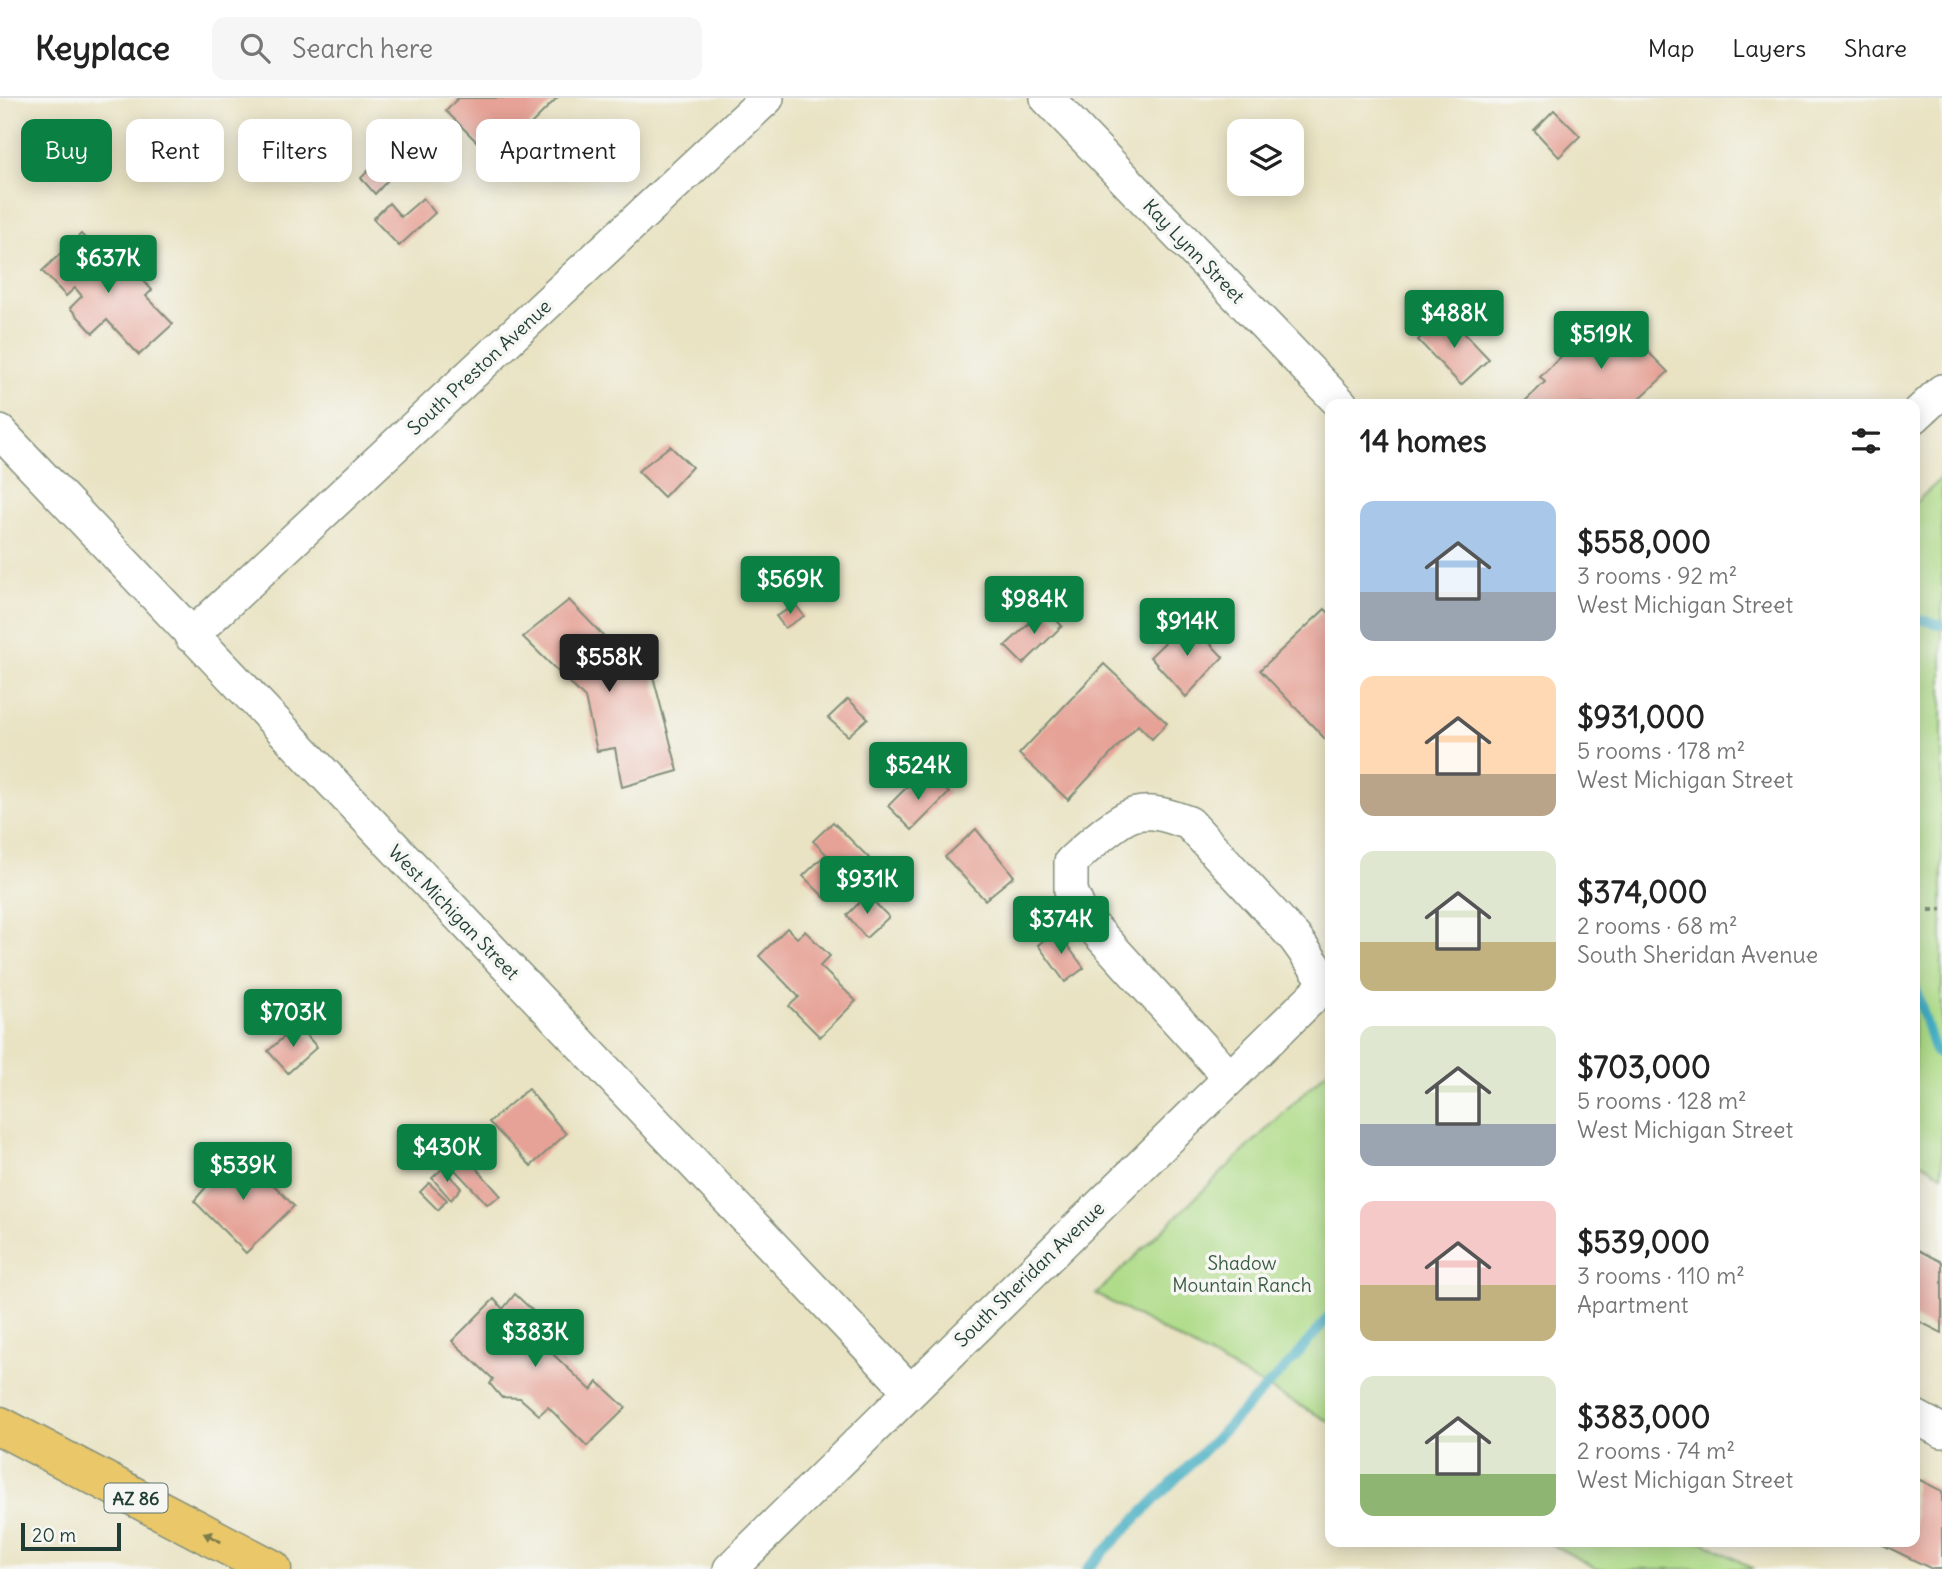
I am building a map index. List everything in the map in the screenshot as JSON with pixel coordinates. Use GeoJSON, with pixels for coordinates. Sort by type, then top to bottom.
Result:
{"type":"FeatureCollection","features":[{"type":"Feature","properties":{"kind":"main road","name":"AZ 86"},"geometry":{"type":"LineString","coordinates":[[0,1426],[272,1569]]}},
{"type":"Feature","properties":{"kind":"street","name":"South Preston Avenue"},"geometry":{"type":"LineString","coordinates":[[191,636],[767,98]]}},
{"type":"Feature","properties":{"kind":"street","name":"Kay Lynn Street"},"geometry":{"type":"LineString","coordinates":[[1047,98],[1336,399]]}},
{"type":"Feature","properties":{"kind":"street"},"geometry":{"type":"LineString","coordinates":[[1920,411],[1942,391]]}},
{"type":"Feature","properties":{"kind":"street","name":"West Michigan Street"},"geometry":{"type":"LineString","coordinates":[[0,432],[910,1391]]}},
{"type":"Feature","properties":{"kind":"street"},"geometry":{"type":"LineString","coordinates":[[1230,1078],[1081,914],[1071,891],[1071,862],[1097,838],[1135,814],[1165,814],[1189,823],[1295,938],[1325,977]]}},
{"type":"Feature","properties":{"kind":"street","name":"South Sheridan Avenue"},"geometry":{"type":"LineString","coordinates":[[730,1569],[1325,986]]}},
{"type":"Feature","properties":{"kind":"street"},"geometry":{"type":"LineString","coordinates":[[1920,1419],[1942,1431]]}},
{"type":"Feature","properties":{"kind":"path"},"geometry":{"type":"LineString","coordinates":[[1929,910],[1942,909]]}},
{"type":"Feature","properties":{"kind":"green space"},"geometry":{"type":"Polygon","coordinates":[[[1942,478],[1942,1174],[1920,1162],[1920,498],[1942,478]]]}},
{"type":"Feature","properties":{"kind":"green space","name":"Shadow Mountain Ranch"},"geometry":{"type":"Polygon","coordinates":[[[1325,1073],[1325,1419],[1096,1294],[1325,1073]]]}},
{"type":"Feature","properties":{"kind":"green space"},"geometry":{"type":"Polygon","coordinates":[[[1557,1547],[1713,1547],[1754,1569],[1597,1569],[1557,1547]]]}},
{"type":"Feature","properties":{"kind":"building"},"geometry":{"type":"Polygon","coordinates":[[[458,98],[557,98],[536,119],[476,119],[476,141],[462,127],[462,119],[454,119],[446,111],[458,98]]]}},
{"type":"Feature","properties":{"kind":"building"},"geometry":{"type":"Polygon","coordinates":[[[1554,110],[1580,136],[1559,157],[1534,130],[1554,110]]]}},
{"type":"Feature","properties":{"kind":"building"},"geometry":{"type":"Polygon","coordinates":[[[366,173],[366,182],[386,182],[375,194],[361,178],[366,173]]]}},
{"type":"Feature","properties":{"kind":"building"},"geometry":{"type":"Polygon","coordinates":[[[423,198],[435,213],[399,246],[373,219],[389,203],[401,217],[423,198]]]}},
{"type":"Feature","properties":{"kind":"building"},"geometry":{"type":"Polygon","coordinates":[[[81,234],[119,275],[129,265],[152,290],[146,296],[173,324],[139,355],[107,320],[93,333],[70,308],[82,296],[75,288],[66,296],[42,271],[81,234]]]}},
{"type":"Feature","properties":{"kind":"building"},"geometry":{"type":"Polygon","coordinates":[[[1446,314],[1489,359],[1461,385],[1418,340],[1446,314]]]}},
{"type":"Feature","properties":{"kind":"building"},"geometry":{"type":"Polygon","coordinates":[[[1614,317],[1668,372],[1639,399],[1527,399],[1545,382],[1540,377],[1577,341],[1584,345],[1614,317]]]}},
{"type":"Feature","properties":{"kind":"building"},"geometry":{"type":"Polygon","coordinates":[[[670,446],[692,467],[664,497],[638,471],[670,446]]]}},
{"type":"Feature","properties":{"kind":"building"},"geometry":{"type":"Polygon","coordinates":[[[569,600],[635,669],[650,665],[678,771],[622,787],[615,748],[597,751],[585,698],[523,637],[569,600]]]}},
{"type":"Feature","properties":{"kind":"building"},"geometry":{"type":"Polygon","coordinates":[[[796,605],[804,616],[785,628],[776,616],[796,605]]]}},
{"type":"Feature","properties":{"kind":"building"},"geometry":{"type":"Polygon","coordinates":[[[1045,608],[1062,626],[1023,664],[1005,646],[1045,608]]]}},
{"type":"Feature","properties":{"kind":"building"},"geometry":{"type":"Polygon","coordinates":[[[1325,609],[1325,739],[1260,670],[1325,609]]]}},
{"type":"Feature","properties":{"kind":"building"},"geometry":{"type":"Polygon","coordinates":[[[1188,620],[1223,657],[1186,697],[1150,657],[1188,620]]]}},
{"type":"Feature","properties":{"kind":"building"},"geometry":{"type":"Polygon","coordinates":[[[1104,664],[1167,723],[1152,739],[1138,725],[1068,800],[1019,754],[1104,664]]]}},
{"type":"Feature","properties":{"kind":"building"},"geometry":{"type":"Polygon","coordinates":[[[848,699],[868,718],[848,736],[828,718],[848,699]]]}},
{"type":"Feature","properties":{"kind":"building"},"geometry":{"type":"Polygon","coordinates":[[[931,774],[949,793],[912,830],[888,806],[910,784],[916,790],[931,774]]]}},
{"type":"Feature","properties":{"kind":"building"},"geometry":{"type":"Polygon","coordinates":[[[833,822],[869,858],[827,900],[803,876],[826,854],[813,841],[833,822]]]}},
{"type":"Feature","properties":{"kind":"building"},"geometry":{"type":"Polygon","coordinates":[[[976,829],[1014,876],[985,900],[945,857],[976,829]]]}},
{"type":"Feature","properties":{"kind":"building"},"geometry":{"type":"Polygon","coordinates":[[[867,895],[889,917],[866,938],[847,915],[867,895]]]}},
{"type":"Feature","properties":{"kind":"building"},"geometry":{"type":"Polygon","coordinates":[[[787,928],[797,938],[805,931],[830,956],[820,966],[856,1001],[820,1037],[789,1006],[799,997],[759,956],[787,928]]]}},
{"type":"Feature","properties":{"kind":"building"},"geometry":{"type":"Polygon","coordinates":[[[1056,930],[1084,968],[1065,982],[1038,945],[1056,930]]]}},
{"type":"Feature","properties":{"kind":"building"},"geometry":{"type":"Polygon","coordinates":[[[297,1025],[317,1047],[288,1073],[268,1051],[297,1025]]]}},
{"type":"Feature","properties":{"kind":"building"},"geometry":{"type":"Polygon","coordinates":[[[528,1089],[566,1134],[531,1166],[489,1122],[528,1089]]]}},
{"type":"Feature","properties":{"kind":"building"},"geometry":{"type":"Polygon","coordinates":[[[454,1143],[501,1196],[487,1204],[440,1154],[454,1143]]]}},
{"type":"Feature","properties":{"kind":"building"},"geometry":{"type":"Polygon","coordinates":[[[239,1149],[294,1206],[246,1253],[194,1201],[239,1149]]]}},
{"type":"Feature","properties":{"kind":"building"},"geometry":{"type":"Polygon","coordinates":[[[443,1168],[461,1188],[451,1200],[432,1178],[443,1168]]]}},
{"type":"Feature","properties":{"kind":"building"},"geometry":{"type":"Polygon","coordinates":[[[429,1183],[447,1200],[438,1210],[420,1192],[429,1183]]]}},
{"type":"Feature","properties":{"kind":"building"},"geometry":{"type":"Polygon","coordinates":[[[1920,1251],[1942,1262],[1942,1333],[1920,1322],[1920,1251]]]}},
{"type":"Feature","properties":{"kind":"building"},"geometry":{"type":"Polygon","coordinates":[[[515,1294],[553,1330],[540,1342],[591,1390],[598,1382],[626,1408],[587,1446],[548,1407],[539,1415],[520,1398],[501,1397],[490,1384],[493,1379],[452,1341],[494,1299],[503,1309],[515,1294]]]}},
{"type":"Feature","properties":{"kind":"building"},"geometry":{"type":"Polygon","coordinates":[[[1920,1480],[1942,1491],[1942,1569],[1932,1569],[1887,1547],[1920,1547],[1920,1480]]]}},
{"type":"Feature","properties":{"kind":"waterway"},"geometry":{"type":"LineString","coordinates":[[1920,620],[1942,625]]}},
{"type":"Feature","properties":{"kind":"waterway"},"geometry":{"type":"LineString","coordinates":[[1920,1003],[1935,1052],[1942,1056]]}},
{"type":"Feature","properties":{"kind":"waterway"},"geometry":{"type":"LineString","coordinates":[[1087,1569],[1293,1360],[1325,1321]]}}]}
